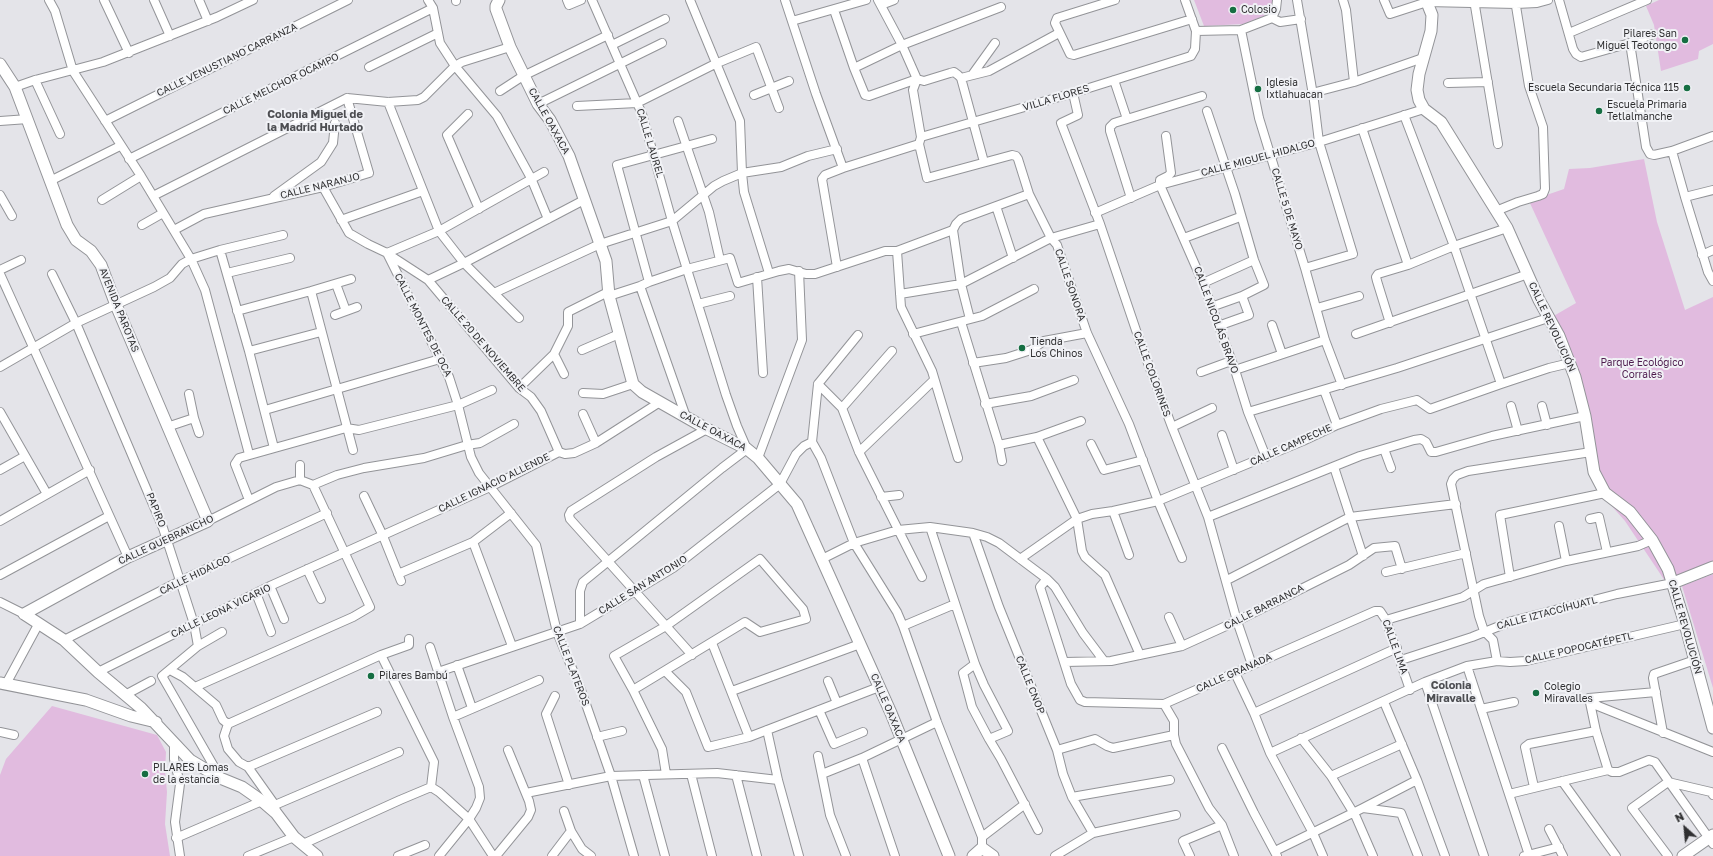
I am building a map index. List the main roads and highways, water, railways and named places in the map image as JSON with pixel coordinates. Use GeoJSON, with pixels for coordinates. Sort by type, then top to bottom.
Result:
{"type":"FeatureCollection","features":[{"type":"Feature","properties":{"kind":"place","name":"Colosio"},"geometry":{"type":"Point","coordinates":[1233,10]}},
{"type":"Feature","properties":{"kind":"place","name":"Pilares San Miguel Teotongo"},"geometry":{"type":"Point","coordinates":[1685,40]}},
{"type":"Feature","properties":{"kind":"place","name":"Escuela Secundaria Técnica 115"},"geometry":{"type":"Point","coordinates":[1687,88]}},
{"type":"Feature","properties":{"kind":"place","name":"Iglesia Ixtlahuacan"},"geometry":{"type":"Point","coordinates":[1258,89]}},
{"type":"Feature","properties":{"kind":"place","name":"Escuela Primaria Tetlalmanche"},"geometry":{"type":"Point","coordinates":[1599,111]}},
{"type":"Feature","properties":{"kind":"place","name":"Tienda Los Chinos"},"geometry":{"type":"Point","coordinates":[1022,348]}},
{"type":"Feature","properties":{"kind":"place","name":"Pilares Bambú"},"geometry":{"type":"Point","coordinates":[371,676]}},
{"type":"Feature","properties":{"kind":"place","name":"Colegio Miravalles"},"geometry":{"type":"Point","coordinates":[1536,693]}},
{"type":"Feature","properties":{"kind":"place","name":"PILARES Lomas de la estancia"},"geometry":{"type":"Point","coordinates":[145,774]}},
{"type":"Feature","properties":{"kind":"district","name":"Colonia Miguel de la Madrid Hurtado"},"geometry":{"type":"Point","coordinates":[315,121]}},
{"type":"Feature","properties":{"kind":"district","name":"Colonia Miravalle"},"geometry":{"type":"Point","coordinates":[1451,692]}},
{"type":"Feature","properties":{"kind":"park label","name":"Parque Ecológico Corrales"},"geometry":{"type":"Point","coordinates":[1642,368]}}]}
